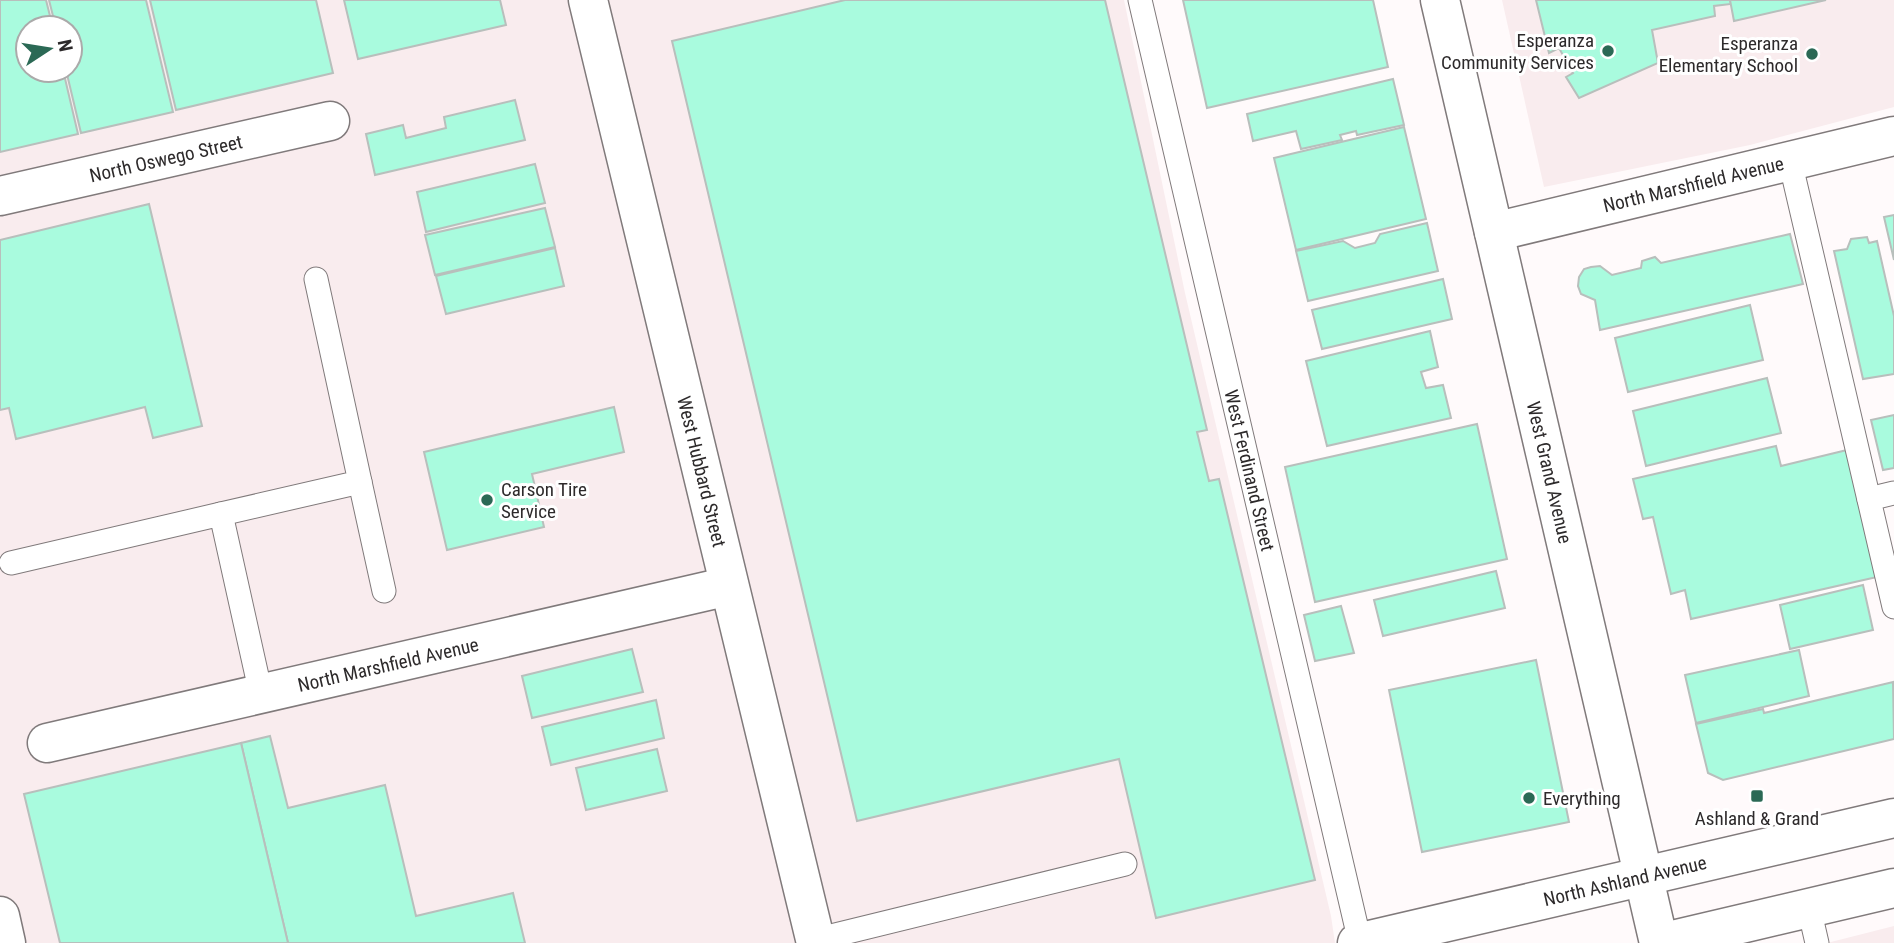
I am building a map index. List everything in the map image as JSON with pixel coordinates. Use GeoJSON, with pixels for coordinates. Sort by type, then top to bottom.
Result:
{"type":"FeatureCollection","features":[{"type":"Feature","properties":{"kind":"street","name":"West Hubbard Street"},"geometry":{"type":"LineString","coordinates":[[588,0],[815,941]]}},
{"type":"Feature","properties":{"kind":"street","name":"West Grand Avenue"},"geometry":{"type":"LineString","coordinates":[[1440,0],[1659,943]]}},
{"type":"Feature","properties":{"kind":"street","name":"North Oswego Street"},"geometry":{"type":"LineString","coordinates":[[0,195],[330,121]]}},
{"type":"Feature","properties":{"kind":"street","name":"North Marshfield Avenue"},"geometry":{"type":"LineString","coordinates":[[1494,232],[1894,136]]}},
{"type":"Feature","properties":{"kind":"street","name":"North Marshfield Avenue"},"geometry":{"type":"LineString","coordinates":[[47,743],[729,586]]}},
{"type":"Feature","properties":{"kind":"street","name":"North Ashland Avenue"},"geometry":{"type":"LineString","coordinates":[[1358,943],[1894,818]]}},
{"type":"Feature","properties":{"kind":"street"},"geometry":{"type":"LineString","coordinates":[[1659,943],[1813,925],[1894,888]]}},
{"type":"Feature","properties":{"kind":"street"},"geometry":{"type":"LineString","coordinates":[[0,916],[6,943]]}},
{"type":"Feature","properties":{"kind":"lane","name":"West Ferdinand Street"},"geometry":{"type":"LineString","coordinates":[[1140,0],[1358,943]]}},
{"type":"Feature","properties":{"kind":"lane"},"geometry":{"type":"LineString","coordinates":[[1790,161],[1894,607]]}},
{"type":"Feature","properties":{"kind":"lane"},"geometry":{"type":"LineString","coordinates":[[316,279],[384,591]]}},
{"type":"Feature","properties":{"kind":"lane"},"geometry":{"type":"LineString","coordinates":[[11,563],[360,482]]}},
{"type":"Feature","properties":{"kind":"lane"},"geometry":{"type":"LineString","coordinates":[[1869,499],[1894,494]]}},
{"type":"Feature","properties":{"kind":"lane"},"geometry":{"type":"LineString","coordinates":[[221,514],[261,694]]}},
{"type":"Feature","properties":{"kind":"lane"},"geometry":{"type":"LineString","coordinates":[[815,941],[1125,864]]}},
{"type":"Feature","properties":{"kind":"shaded area"},"geometry":{"type":"Polygon","coordinates":[[[0,0],[1124,0],[1185,293],[1331,916],[1335,943],[0,943],[0,0]]]}},
{"type":"Feature","properties":{"kind":"shaded area"},"geometry":{"type":"Polygon","coordinates":[[[1502,0],[1894,0],[1894,107],[1750,145],[1544,187],[1502,0]]]}},
{"type":"Feature","properties":{"kind":"shaded area"},"geometry":{"type":"Polygon","coordinates":[[[1894,926],[1894,943],[1827,943],[1894,926]]]}},
{"type":"Feature","properties":{"kind":"building"},"geometry":{"type":"Polygon","coordinates":[[[0,0],[46,0],[50,14],[14,14],[14,84],[66,84],[78,134],[0,152],[0,0]]]}},
{"type":"Feature","properties":{"kind":"building"},"geometry":{"type":"Polygon","coordinates":[[[49,0],[146,0],[173,112],[81,133],[69,84],[84,84],[84,14],[52,14],[49,0]]]}},
{"type":"Feature","properties":{"kind":"building"},"geometry":{"type":"Polygon","coordinates":[[[150,0],[316,0],[333,73],[176,110],[150,0]]]}},
{"type":"Feature","properties":{"kind":"building"},"geometry":{"type":"Polygon","coordinates":[[[344,0],[500,0],[506,25],[358,59],[344,0]]]}},
{"type":"Feature","properties":{"kind":"building"},"geometry":{"type":"Polygon","coordinates":[[[845,0],[1105,0],[1207,430],[1197,432],[1209,481],[1219,479],[1315,880],[1156,918],[1119,759],[857,821],[672,41],[845,0]]]}},
{"type":"Feature","properties":{"kind":"building"},"geometry":{"type":"Polygon","coordinates":[[[1183,0],[1373,0],[1388,67],[1207,108],[1183,0]]]}},
{"type":"Feature","properties":{"kind":"building","name":"Esperanza Community Services"},"geometry":{"type":"Polygon","coordinates":[[[1536,0],[1730,0],[1731,4],[1714,6],[1715,16],[1652,30],[1658,63],[1579,98],[1566,77],[1573,73],[1559,48],[1549,53],[1536,0]]]}},
{"type":"Feature","properties":{"kind":"building"},"geometry":{"type":"Polygon","coordinates":[[[1730,0],[1826,0],[1734,21],[1730,0]]]}},
{"type":"Feature","properties":{"kind":"building"},"geometry":{"type":"Polygon","coordinates":[[[1393,79],[1404,125],[1357,135],[1356,131],[1340,135],[1342,140],[1301,149],[1296,131],[1253,141],[1247,114],[1393,79]]]}},
{"type":"Feature","properties":{"kind":"building"},"geometry":{"type":"Polygon","coordinates":[[[515,100],[525,140],[375,175],[366,134],[403,125],[406,138],[446,128],[444,117],[515,100]]]}},
{"type":"Feature","properties":{"kind":"building"},"geometry":{"type":"Polygon","coordinates":[[[1404,127],[1426,219],[1296,250],[1274,158],[1404,127]]]}},
{"type":"Feature","properties":{"kind":"building"},"geometry":{"type":"Polygon","coordinates":[[[535,164],[545,203],[426,232],[417,192],[535,164]]]}},
{"type":"Feature","properties":{"kind":"building"},"geometry":{"type":"Polygon","coordinates":[[[149,204],[202,426],[153,438],[145,407],[16,439],[9,408],[0,410],[0,240],[149,204]]]}},
{"type":"Feature","properties":{"kind":"building"},"geometry":{"type":"Polygon","coordinates":[[[545,208],[555,247],[435,275],[425,235],[545,208]]]}},
{"type":"Feature","properties":{"kind":"building"},"geometry":{"type":"Polygon","coordinates":[[[1894,215],[1894,260],[1884,217],[1894,215]]]}},
{"type":"Feature","properties":{"kind":"building"},"geometry":{"type":"Polygon","coordinates":[[[1427,223],[1438,271],[1308,301],[1296,251],[1343,241],[1355,248],[1375,243],[1380,234],[1427,223]]]}},
{"type":"Feature","properties":{"kind":"building"},"geometry":{"type":"Polygon","coordinates":[[[1790,234],[1803,284],[1600,330],[1595,300],[1581,294],[1578,286],[1584,269],[1591,267],[1600,266],[1612,275],[1641,268],[1642,261],[1655,257],[1661,263],[1790,234]]]}},
{"type":"Feature","properties":{"kind":"building"},"geometry":{"type":"Polygon","coordinates":[[[1867,237],[1869,243],[1877,241],[1894,316],[1894,374],[1863,379],[1834,251],[1847,249],[1851,239],[1867,237]]]}},
{"type":"Feature","properties":{"kind":"building"},"geometry":{"type":"Polygon","coordinates":[[[555,248],[564,286],[446,314],[436,276],[555,248]]]}},
{"type":"Feature","properties":{"kind":"building"},"geometry":{"type":"Polygon","coordinates":[[[1443,279],[1452,319],[1322,349],[1312,310],[1443,279]]]}},
{"type":"Feature","properties":{"kind":"building"},"geometry":{"type":"Polygon","coordinates":[[[1750,305],[1763,360],[1628,392],[1615,338],[1750,305]]]}},
{"type":"Feature","properties":{"kind":"building"},"geometry":{"type":"Polygon","coordinates":[[[1430,331],[1438,367],[1421,372],[1426,388],[1443,385],[1451,418],[1327,446],[1306,361],[1430,331]]]}},
{"type":"Feature","properties":{"kind":"building"},"geometry":{"type":"Polygon","coordinates":[[[1767,378],[1781,433],[1646,466],[1633,411],[1767,378]]]}},
{"type":"Feature","properties":{"kind":"building","name":"Carson Tire Service"},"geometry":{"type":"Polygon","coordinates":[[[614,407],[624,452],[532,474],[544,527],[447,550],[424,452],[614,407]]]}},
{"type":"Feature","properties":{"kind":"building"},"geometry":{"type":"Polygon","coordinates":[[[1894,415],[1894,468],[1883,470],[1871,420],[1894,415]]]}},
{"type":"Feature","properties":{"kind":"building"},"geometry":{"type":"Polygon","coordinates":[[[1477,424],[1507,559],[1315,602],[1285,467],[1477,424]]]}},
{"type":"Feature","properties":{"kind":"building"},"geometry":{"type":"Polygon","coordinates":[[[1776,446],[1781,466],[1847,450],[1877,577],[1691,619],[1685,590],[1671,594],[1653,517],[1643,519],[1633,479],[1776,446]]]}},
{"type":"Feature","properties":{"kind":"building"},"geometry":{"type":"Polygon","coordinates":[[[1496,571],[1505,608],[1383,636],[1374,600],[1496,571]]]}},
{"type":"Feature","properties":{"kind":"building"},"geometry":{"type":"Polygon","coordinates":[[[1863,585],[1873,630],[1790,649],[1780,605],[1863,585]]]}},
{"type":"Feature","properties":{"kind":"building"},"geometry":{"type":"Polygon","coordinates":[[[1341,606],[1354,653],[1315,661],[1304,615],[1341,606]]]}},
{"type":"Feature","properties":{"kind":"building"},"geometry":{"type":"Polygon","coordinates":[[[632,649],[643,692],[532,718],[522,676],[632,649]]]}},
{"type":"Feature","properties":{"kind":"building"},"geometry":{"type":"Polygon","coordinates":[[[1799,650],[1809,696],[1696,723],[1685,675],[1799,650]]]}},
{"type":"Feature","properties":{"kind":"building"},"geometry":{"type":"Polygon","coordinates":[[[1536,660],[1569,822],[1422,852],[1389,690],[1536,660]]]}},
{"type":"Feature","properties":{"kind":"building"},"geometry":{"type":"Polygon","coordinates":[[[1893,682],[1894,739],[1723,780],[1708,773],[1696,724],[1763,709],[1764,713],[1893,682]]]}},
{"type":"Feature","properties":{"kind":"building"},"geometry":{"type":"Polygon","coordinates":[[[656,700],[664,738],[551,765],[542,727],[656,700]]]}},
{"type":"Feature","properties":{"kind":"building"},"geometry":{"type":"Polygon","coordinates":[[[270,736],[288,808],[385,785],[416,916],[513,893],[525,943],[288,943],[241,743],[270,736]]]}},
{"type":"Feature","properties":{"kind":"building"},"geometry":{"type":"Polygon","coordinates":[[[241,743],[288,943],[60,943],[24,794],[241,743]]]}},
{"type":"Feature","properties":{"kind":"building"},"geometry":{"type":"Polygon","coordinates":[[[657,749],[667,791],[586,810],[576,768],[657,749]]]}},
{"type":"Feature","properties":{"kind":"place","name":"Esperanza Community Services"},"geometry":{"type":"Point","coordinates":[1608,51]}},
{"type":"Feature","properties":{"kind":"place","name":"Esperanza Elementary School"},"geometry":{"type":"Point","coordinates":[1812,54]}},
{"type":"Feature","properties":{"kind":"place","name":"Carson Tire Service"},"geometry":{"type":"Point","coordinates":[487,500]}},
{"type":"Feature","properties":{"kind":"place","name":"Ashland & Grand"},"geometry":{"type":"Point","coordinates":[1757,796]}},
{"type":"Feature","properties":{"kind":"place","name":"Everything"},"geometry":{"type":"Point","coordinates":[1529,798]}}]}
